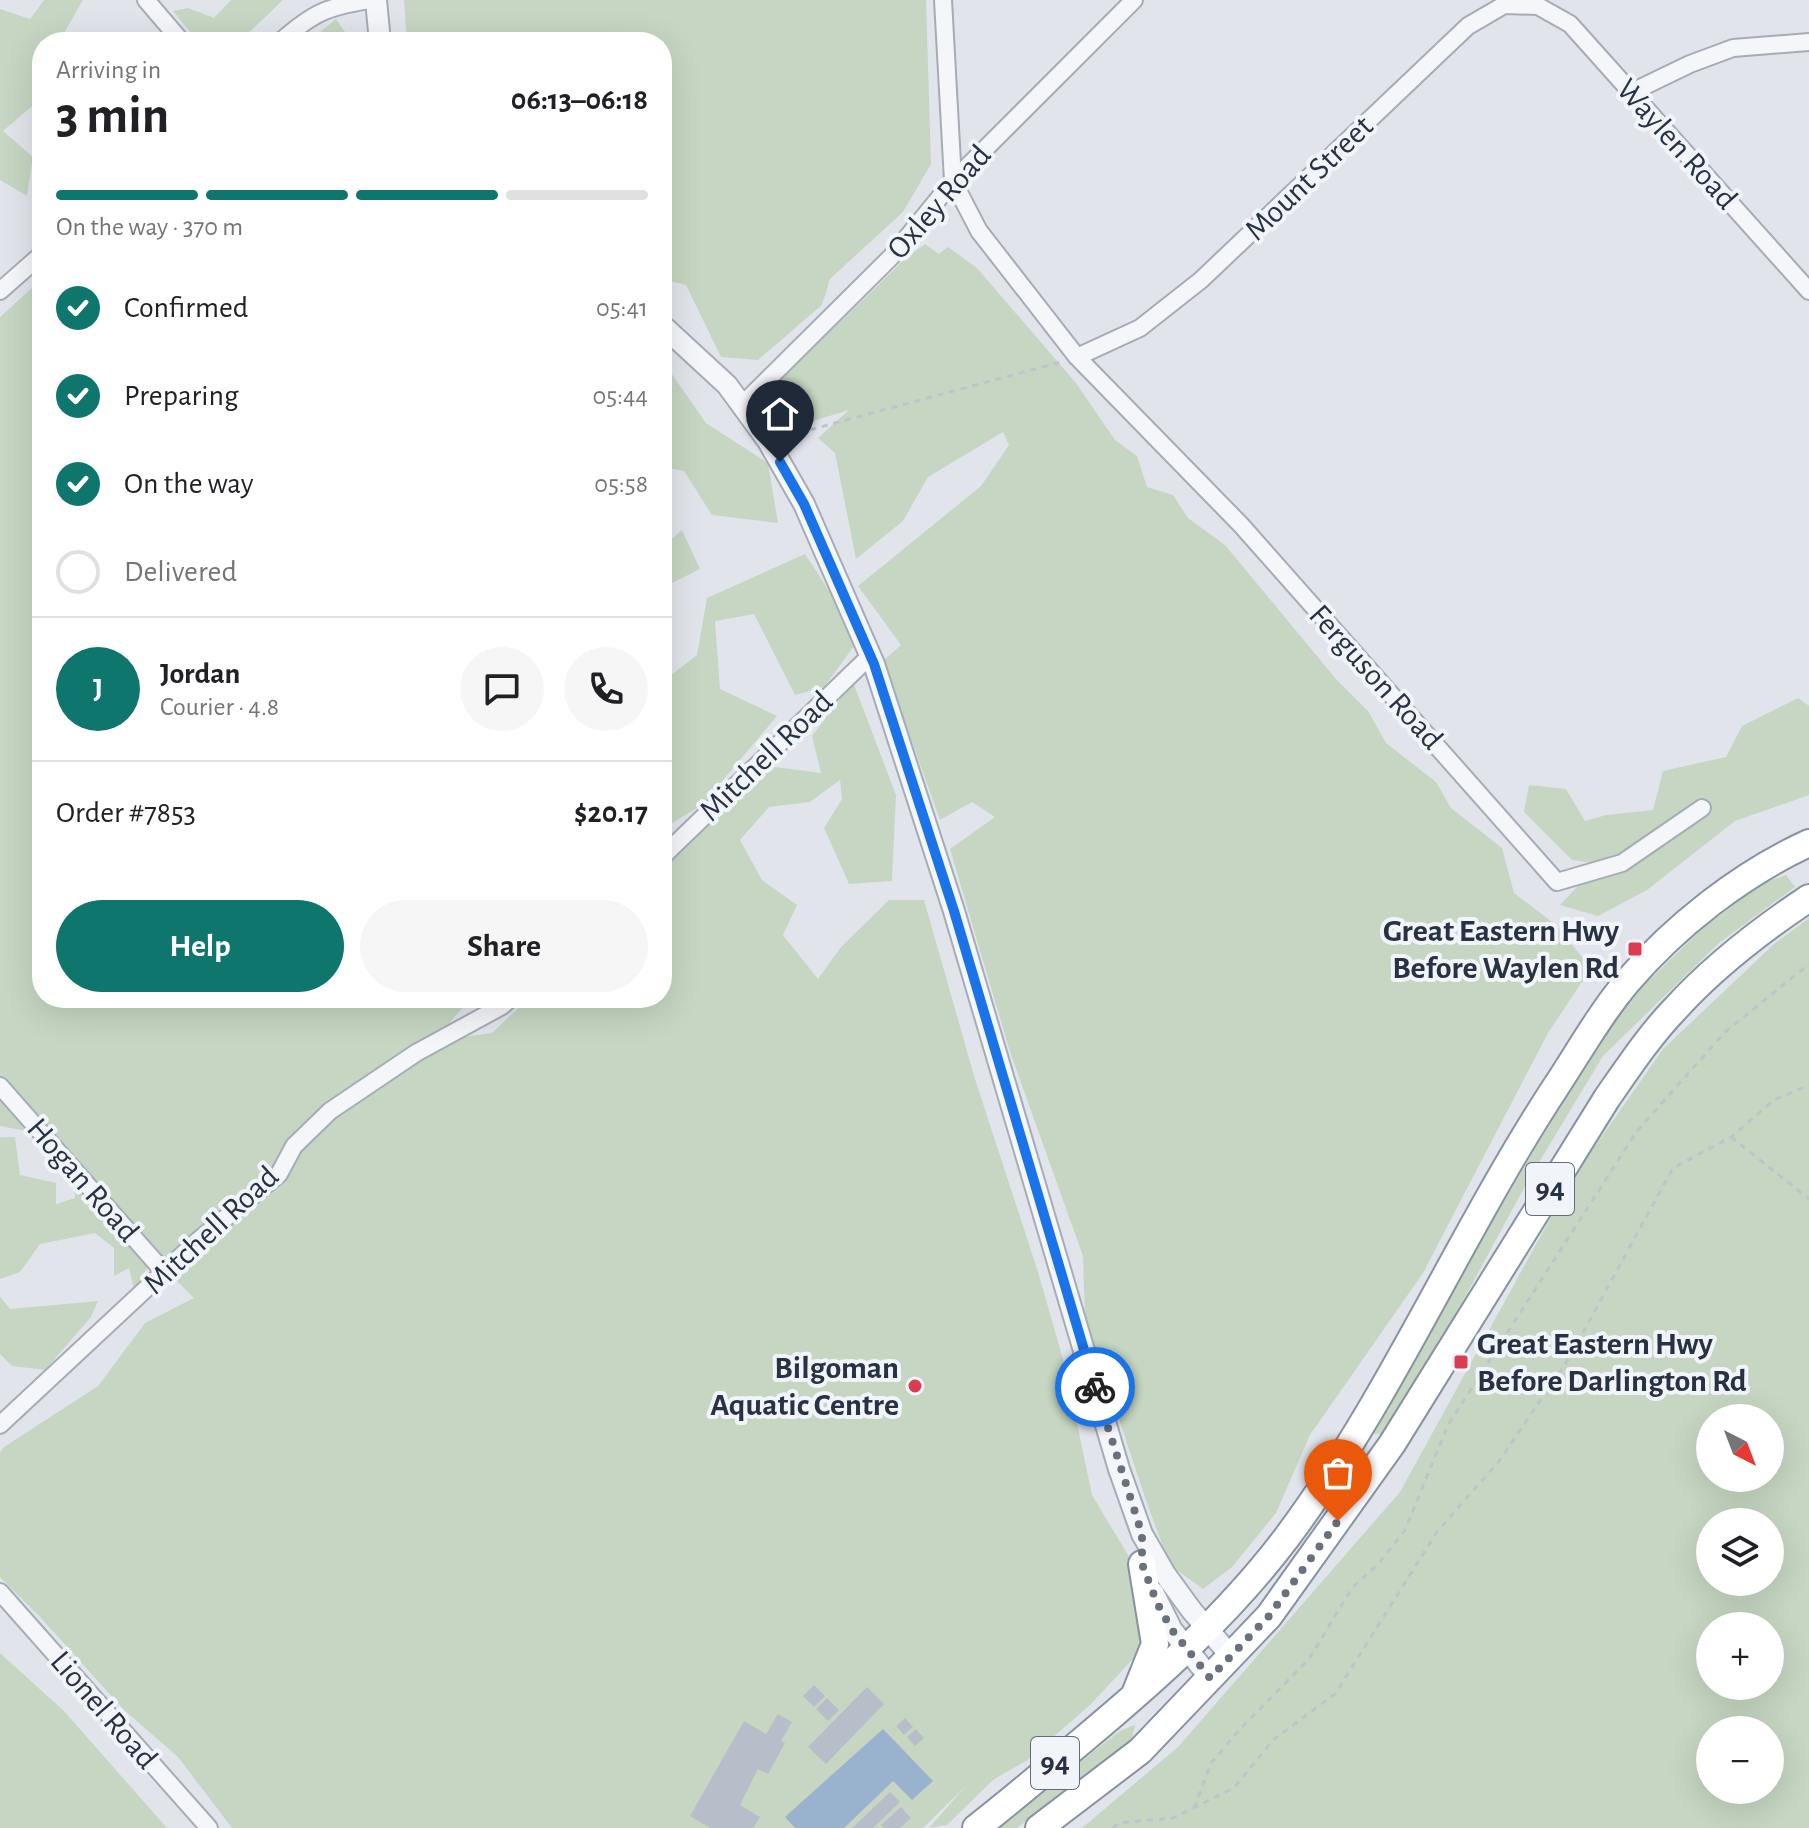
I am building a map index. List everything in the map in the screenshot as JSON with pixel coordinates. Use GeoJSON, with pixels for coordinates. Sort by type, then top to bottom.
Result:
{"type":"FeatureCollection","features":[{"type":"Feature","properties":{"kind":"highway","name":"94"},"geometry":{"type":"LineString","coordinates":[[976,1828],[1187,1651],[1287,1537],[1356,1434],[1516,1146],[1618,993],[1652,955],[1727,892],[1809,843]]}},
{"type":"Feature","properties":{"kind":"highway","name":"94"},"geometry":{"type":"LineString","coordinates":[[1039,1828],[1140,1751],[1269,1616],[1392,1444],[1636,1056],[1674,1009],[1723,963],[1771,923],[1809,898]]}},
{"type":"Feature","properties":{"kind":"highway"},"geometry":{"type":"LineString","coordinates":[[1134,1697],[1155,1644],[1142,1564]]}},
{"type":"Feature","properties":{"kind":"street"},"geometry":{"type":"LineString","coordinates":[[146,0],[173,32]]}},
{"type":"Feature","properties":{"kind":"street"},"geometry":{"type":"LineString","coordinates":[[293,32],[318,12],[369,0]]}},
{"type":"Feature","properties":{"kind":"street"},"geometry":{"type":"LineString","coordinates":[[376,0],[379,32]]}},
{"type":"Feature","properties":{"kind":"street"},"geometry":{"type":"LineString","coordinates":[[943,0],[953,181],[979,231],[1077,357]]}},
{"type":"Feature","properties":{"kind":"street","name":"Oxley Road"},"geometry":{"type":"LineString","coordinates":[[743,404],[891,257],[953,181],[1134,0]]}},
{"type":"Feature","properties":{"kind":"street","name":"Mount Street"},"geometry":{"type":"LineString","coordinates":[[1077,357],[1140,328],[1201,280],[1468,26],[1504,5],[1538,6]]}},
{"type":"Feature","properties":{"kind":"street","name":"Waylen Road"},"geometry":{"type":"LineString","coordinates":[[1538,6],[1570,24],[1809,291]]}},
{"type":"Feature","properties":{"kind":"street"},"geometry":{"type":"LineString","coordinates":[[1630,93],[1690,64],[1733,48],[1809,42]]}},
{"type":"Feature","properties":{"kind":"street"},"geometry":{"type":"LineString","coordinates":[[0,291],[32,263]]}},
{"type":"Feature","properties":{"kind":"street"},"geometry":{"type":"LineString","coordinates":[[672,334],[727,385],[768,441],[804,504],[871,655],[954,911],[1119,1469],[1142,1534],[1165,1574],[1231,1656]]}},
{"type":"Feature","properties":{"kind":"street","name":"Ferguson Road"},"geometry":{"type":"LineString","coordinates":[[1077,357],[1241,525],[1557,882],[1622,863],[1702,808]]}},
{"type":"Feature","properties":{"kind":"street","name":"Mitchell Road"},"geometry":{"type":"LineString","coordinates":[[672,847],[871,655]]}},
{"type":"Feature","properties":{"kind":"street","name":"Mitchell Road"},"geometry":{"type":"LineString","coordinates":[[0,1425],[194,1244],[279,1174],[294,1146],[330,1111],[416,1053],[498,1008]]}},
{"type":"Feature","properties":{"kind":"street","name":"Hogan Road"},"geometry":{"type":"LineString","coordinates":[[0,1086],[165,1273]]}},
{"type":"Feature","properties":{"kind":"street"},"geometry":{"type":"LineString","coordinates":[[1142,1534],[1142,1564],[1157,1603],[1187,1651],[1210,1678]]}},
{"type":"Feature","properties":{"kind":"street","name":"Lionel Road"},"geometry":{"type":"LineString","coordinates":[[0,1592],[209,1828]]}},
{"type":"Feature","properties":{"kind":"path"},"geometry":{"type":"LineString","coordinates":[[768,441],[1077,357]]}},
{"type":"Feature","properties":{"kind":"path"},"geometry":{"type":"LineString","coordinates":[[1194,1808],[1211,1763],[1309,1659],[1352,1588],[1379,1563],[1405,1530],[1448,1425],[1637,1131],[1725,1032],[1809,964]]}},
{"type":"Feature","properties":{"kind":"path"},"geometry":{"type":"LineString","coordinates":[[1113,1828],[1119,1823],[1173,1818],[1234,1788],[1273,1740],[1335,1694],[1437,1532],[1500,1460],[1569,1358],[1673,1168],[1731,1137],[1774,1100],[1809,1085]]}},
{"type":"Feature","properties":{"kind":"path"},"geometry":{"type":"LineString","coordinates":[[1731,1137],[1809,1199]]}},
{"type":"Feature","properties":{"kind":"green space"},"geometry":{"type":"Polygon","coordinates":[[[44,0],[83,0],[65,32],[32,32],[32,107],[3,131],[32,156],[27,196],[0,180],[0,9],[30,19],[44,0]]]}},
{"type":"Feature","properties":{"kind":"green space"},"geometry":{"type":"Polygon","coordinates":[[[231,0],[283,0],[249,32],[190,32],[173,11],[188,8],[214,18],[231,0]]]}},
{"type":"Feature","properties":{"kind":"green space"},"geometry":{"type":"Polygon","coordinates":[[[404,0],[926,0],[931,164],[903,212],[830,279],[822,305],[758,360],[721,357],[686,285],[672,282],[672,32],[406,32],[404,0]]]}},
{"type":"Feature","properties":{"kind":"green space"},"geometry":{"type":"Polygon","coordinates":[[[336,19],[345,32],[320,32],[336,19]]]}},
{"type":"Feature","properties":{"kind":"green space"},"geometry":{"type":"Polygon","coordinates":[[[925,244],[939,254],[948,247],[977,268],[1076,383],[1115,440],[1137,456],[1147,487],[1173,495],[1188,518],[1225,545],[1336,679],[1368,711],[1386,743],[1436,782],[1451,808],[1502,848],[1514,893],[1556,925],[1591,968],[1548,1033],[1423,1273],[1310,1435],[1276,1513],[1232,1567],[1203,1589],[1170,1565],[1149,1509],[1085,1318],[1083,1256],[1010,1052],[950,849],[995,817],[972,802],[940,820],[883,661],[901,645],[858,586],[981,486],[1009,445],[1003,432],[928,477],[903,521],[856,559],[835,453],[818,438],[849,410],[810,422],[772,421],[782,378],[906,258],[925,244]]]}},
{"type":"Feature","properties":{"kind":"green space"},"geometry":{"type":"Polygon","coordinates":[[[32,288],[32,1008],[462,1008],[434,1041],[492,1033],[518,1008],[672,1008],[672,861],[698,836],[719,806],[767,766],[821,773],[812,736],[853,682],[896,795],[892,881],[849,884],[824,828],[842,799],[840,780],[810,802],[769,807],[740,840],[762,880],[797,905],[783,935],[818,979],[841,947],[889,900],[924,900],[975,1079],[1065,1366],[1092,1495],[1137,1570],[1144,1647],[1091,1704],[1026,1761],[993,1780],[947,1825],[929,1828],[965,1787],[923,1828],[232,1828],[178,1757],[124,1710],[0,1577],[0,1452],[98,1386],[145,1323],[194,1298],[171,1275],[149,1265],[134,1290],[129,1268],[114,1276],[114,1248],[95,1233],[40,1244],[20,1272],[0,1279],[0,1137],[15,1137],[20,1175],[56,1183],[56,1204],[75,1198],[72,1160],[32,1132],[0,1126],[0,317],[32,288]]]}},
{"type":"Feature","properties":{"kind":"green space"},"geometry":{"type":"Polygon","coordinates":[[[672,374],[706,423],[768,463],[778,523],[712,515],[684,471],[672,469],[672,374]]]}},
{"type":"Feature","properties":{"kind":"green space"},"geometry":{"type":"Polygon","coordinates":[[[682,530],[700,569],[672,583],[672,538],[682,530]]]}},
{"type":"Feature","properties":{"kind":"green space"},"geometry":{"type":"Polygon","coordinates":[[[805,554],[860,638],[824,687],[795,695],[754,614],[715,621],[720,689],[777,716],[702,805],[672,823],[672,674],[697,655],[707,598],[805,554]]]}},
{"type":"Feature","properties":{"kind":"green space"},"geometry":{"type":"Polygon","coordinates":[[[1798,698],[1809,706],[1809,795],[1735,821],[1647,890],[1598,916],[1560,905],[1577,887],[1607,865],[1572,860],[1524,812],[1529,785],[1566,789],[1585,821],[1606,815],[1653,810],[1663,771],[1726,757],[1742,726],[1798,698]]]}},
{"type":"Feature","properties":{"kind":"green space"},"geometry":{"type":"Polygon","coordinates":[[[1786,875],[1795,887],[1719,943],[1603,1056],[1529,1179],[1427,1367],[1384,1435],[1370,1433],[1383,1397],[1505,1200],[1603,1033],[1643,986],[1702,929],[1761,884],[1786,875]]]}},
{"type":"Feature","properties":{"kind":"green space"},"geometry":{"type":"Polygon","coordinates":[[[1809,918],[1809,1828],[1082,1828],[1178,1747],[1400,1492],[1572,1179],[1663,1049],[1774,944],[1809,918]]]}},
{"type":"Feature","properties":{"kind":"green space"},"geometry":{"type":"Polygon","coordinates":[[[0,1296],[10,1309],[98,1301],[91,1317],[45,1370],[12,1366],[0,1354],[0,1296]]]}},
{"type":"Feature","properties":{"kind":"green space"},"geometry":{"type":"Polygon","coordinates":[[[0,1653],[64,1711],[167,1828],[0,1828],[0,1653]]]}},
{"type":"Feature","properties":{"kind":"green space"},"geometry":{"type":"Polygon","coordinates":[[[1135,1725],[1131,1742],[1017,1828],[995,1828],[1120,1731],[1135,1725]]]}},
{"type":"Feature","properties":{"kind":"water"},"geometry":{"type":"Polygon","coordinates":[[[883,1729],[933,1781],[912,1800],[893,1781],[844,1828],[795,1828],[785,1817],[883,1729]]]}},
{"type":"Feature","properties":{"kind":"building"},"geometry":{"type":"Polygon","coordinates":[[[814,1685],[825,1696],[814,1707],[803,1696],[814,1685]]]}},
{"type":"Feature","properties":{"kind":"building"},"geometry":{"type":"Polygon","coordinates":[[[867,1687],[884,1704],[826,1764],[808,1747],[867,1687]]]}},
{"type":"Feature","properties":{"kind":"building"},"geometry":{"type":"Polygon","coordinates":[[[827,1698],[839,1710],[828,1721],[816,1709],[827,1698]]]}},
{"type":"Feature","properties":{"kind":"building"},"geometry":{"type":"Polygon","coordinates":[[[778,1714],[792,1722],[781,1741],[785,1743],[768,1774],[758,1769],[740,1805],[760,1817],[753,1828],[710,1828],[690,1816],[744,1721],[766,1734],[778,1714]]]}},
{"type":"Feature","properties":{"kind":"building"},"geometry":{"type":"Polygon","coordinates":[[[905,1718],[913,1727],[904,1735],[896,1726],[905,1718]]]}},
{"type":"Feature","properties":{"kind":"building"},"geometry":{"type":"Polygon","coordinates":[[[916,1729],[924,1738],[915,1746],[907,1737],[916,1729]]]}},
{"type":"Feature","properties":{"kind":"building"},"geometry":{"type":"Polygon","coordinates":[[[890,1792],[900,1802],[873,1828],[852,1828],[890,1792]]]}},
{"type":"Feature","properties":{"kind":"building"},"geometry":{"type":"Polygon","coordinates":[[[901,1807],[911,1818],[900,1828],[884,1828],[881,1825],[901,1807]]]}},
{"type":"Feature","properties":{"kind":"way so far"},"geometry":{"type":"LineString","coordinates":[[1095,1387],[1142,1534],[1142,1564],[1157,1603],[1172,1630],[1210,1678],[1269,1616],[1338,1521]]}},
{"type":"Feature","properties":{"kind":"place","name":"Great Eastern Hwy Before Waylen Rd"},"geometry":{"type":"Point","coordinates":[1635,949]}},
{"type":"Feature","properties":{"kind":"place","name":"Great Eastern Hwy Before Darlington Rd"},"geometry":{"type":"Point","coordinates":[1461,1362]}},
{"type":"Feature","properties":{"kind":"place","name":"Bilgoman Aquatic Centre"},"geometry":{"type":"Point","coordinates":[915,1386]}},
{"type":"Feature","properties":{"kind":"route"},"geometry":{"type":"LineString","coordinates":[[780,462],[804,504],[874,664],[954,911],[1095,1387]]}}]}
